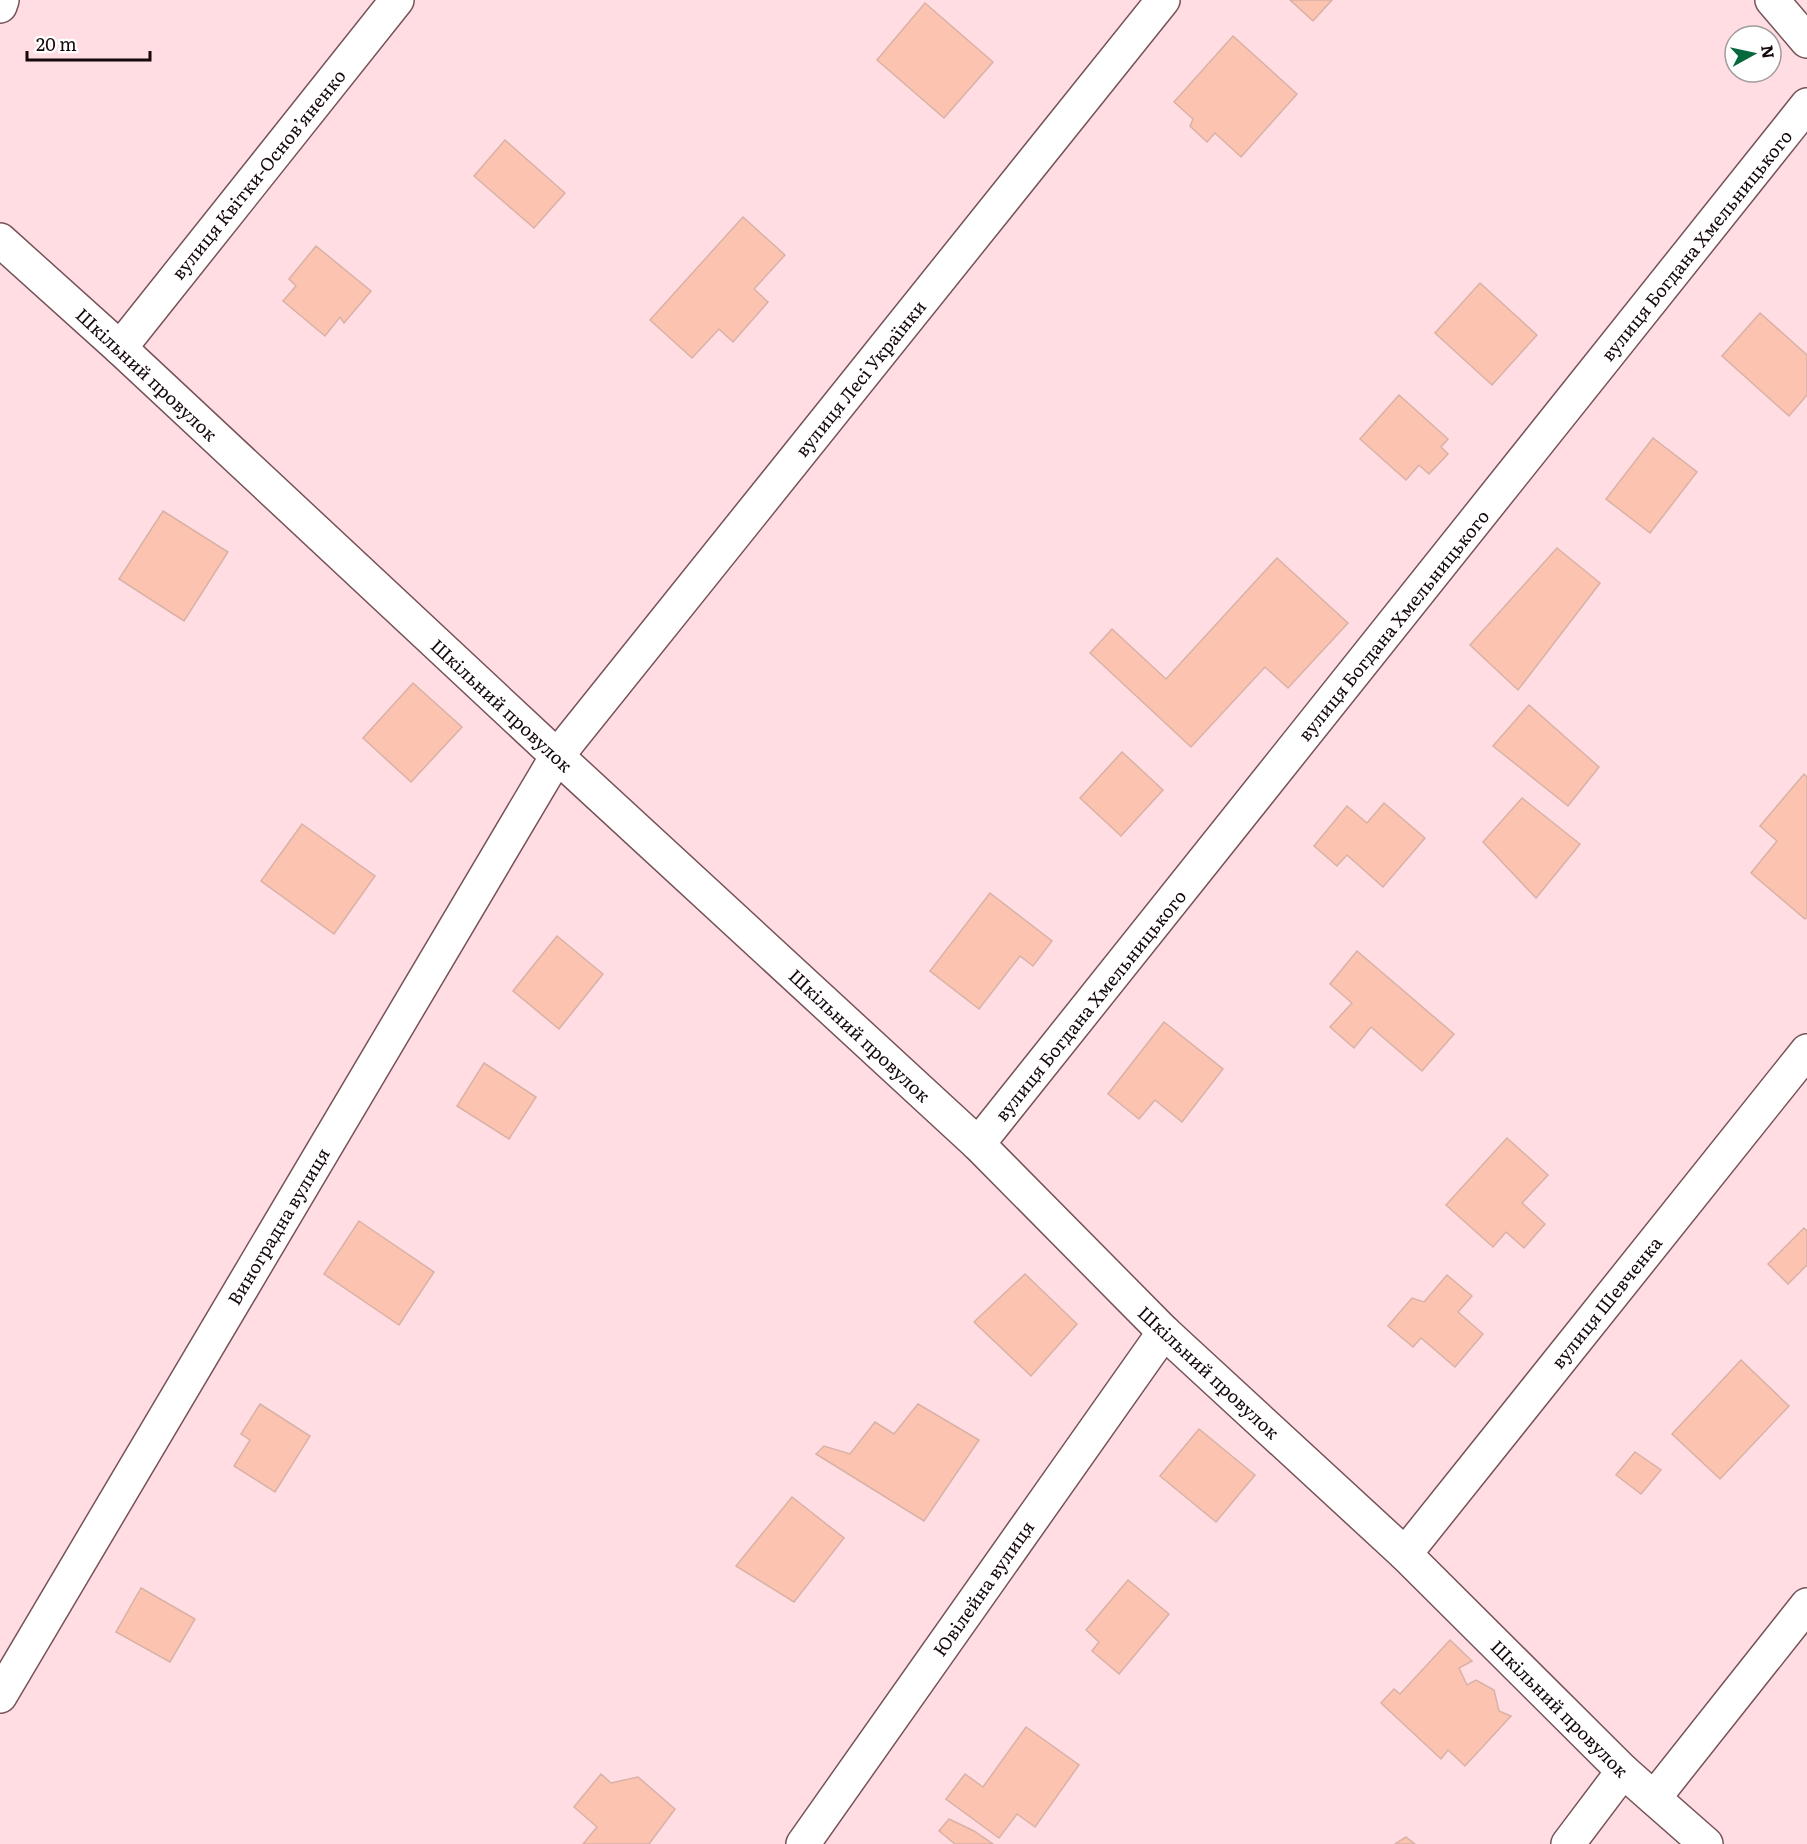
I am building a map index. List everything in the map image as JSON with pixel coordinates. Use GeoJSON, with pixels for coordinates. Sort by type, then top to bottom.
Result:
{"type":"FeatureCollection","features":[{"type":"Feature","properties":{"kind":"street"},"geometry":{"type":"LineString","coordinates":[[0,6],[2,0]]}},
{"type":"Feature","properties":{"kind":"street","name":"вулиця Квітки-Основʼяненко"},"geometry":{"type":"LineString","coordinates":[[120,348],[396,0]]}},
{"type":"Feature","properties":{"kind":"street","name":"вулиця Лесі Українки"},"geometry":{"type":"LineString","coordinates":[[557,756],[1163,0]]}},
{"type":"Feature","properties":{"kind":"street"},"geometry":{"type":"LineString","coordinates":[[1773,0],[1807,41]]}},
{"type":"Feature","properties":{"kind":"street","name":"вулиця Богдана Хмельницького"},"geometry":{"type":"LineString","coordinates":[[978,1144],[1807,105]]}},
{"type":"Feature","properties":{"kind":"street","name":"Шкільний провулок"},"geometry":{"type":"LineString","coordinates":[[0,240],[120,348],[557,756],[978,1144],[1164,1332],[1405,1554],[1623,1771],[1706,1844]]}},
{"type":"Feature","properties":{"kind":"street","name":"Виноградна вулиця"},"geometry":{"type":"LineString","coordinates":[[0,1696],[557,756]]}},
{"type":"Feature","properties":{"kind":"street","name":"вулиця Шевченка"},"geometry":{"type":"LineString","coordinates":[[1405,1554],[1807,1051]]}},
{"type":"Feature","properties":{"kind":"street","name":"Ювілейна вулиця"},"geometry":{"type":"LineString","coordinates":[[802,1844],[1164,1332]]}},
{"type":"Feature","properties":{"kind":"street"},"geometry":{"type":"LineString","coordinates":[[1654,1798],[1807,1605]]}},
{"type":"Feature","properties":{"kind":"street"},"geometry":{"type":"LineString","coordinates":[[1568,1844],[1623,1771]]}},
{"type":"Feature","properties":{"kind":"building"},"geometry":{"type":"Polygon","coordinates":[[[1290,0],[1332,0],[1313,21],[1290,0]]]}},
{"type":"Feature","properties":{"kind":"building"},"geometry":{"type":"Polygon","coordinates":[[[925,3],[993,62],[944,118],[877,60],[925,3]]]}},
{"type":"Feature","properties":{"kind":"building"},"geometry":{"type":"Polygon","coordinates":[[[1233,36],[1297,94],[1241,157],[1215,133],[1207,142],[1190,126],[1193,119],[1174,102],[1233,36]]]}},
{"type":"Feature","properties":{"kind":"building"},"geometry":{"type":"Polygon","coordinates":[[[505,140],[565,193],[534,228],[474,176],[505,140]]]}},
{"type":"Feature","properties":{"kind":"building"},"geometry":{"type":"Polygon","coordinates":[[[743,217],[785,255],[754,289],[768,302],[733,342],[719,329],[692,358],[650,320],[743,217]]]}},
{"type":"Feature","properties":{"kind":"building"},"geometry":{"type":"Polygon","coordinates":[[[316,246],[371,291],[344,323],[340,317],[325,336],[283,301],[296,286],[289,279],[316,246]]]}},
{"type":"Feature","properties":{"kind":"building"},"geometry":{"type":"Polygon","coordinates":[[[1480,283],[1537,335],[1492,385],[1435,333],[1480,283]]]}},
{"type":"Feature","properties":{"kind":"building"},"geometry":{"type":"Polygon","coordinates":[[[1760,313],[1807,355],[1807,395],[1789,416],[1722,356],[1760,313]]]}},
{"type":"Feature","properties":{"kind":"building"},"geometry":{"type":"Polygon","coordinates":[[[1399,395],[1448,439],[1441,447],[1448,454],[1429,474],[1419,465],[1406,480],[1360,439],[1399,395]]]}},
{"type":"Feature","properties":{"kind":"building"},"geometry":{"type":"Polygon","coordinates":[[[1653,438],[1697,472],[1650,533],[1606,499],[1653,438]]]}},
{"type":"Feature","properties":{"kind":"building"},"geometry":{"type":"Polygon","coordinates":[[[163,511],[228,552],[184,621],[119,579],[163,511]]]}},
{"type":"Feature","properties":{"kind":"building"},"geometry":{"type":"Polygon","coordinates":[[[1557,548],[1600,583],[1518,690],[1470,645],[1557,548]]]}},
{"type":"Feature","properties":{"kind":"building"},"geometry":{"type":"Polygon","coordinates":[[[1277,558],[1348,623],[1288,688],[1265,667],[1191,747],[1090,653],[1112,629],[1166,679],[1277,558]]]}},
{"type":"Feature","properties":{"kind":"building"},"geometry":{"type":"Polygon","coordinates":[[[413,683],[462,727],[411,782],[363,738],[413,683]]]}},
{"type":"Feature","properties":{"kind":"building"},"geometry":{"type":"Polygon","coordinates":[[[1529,705],[1599,767],[1568,806],[1493,746],[1529,705]]]}},
{"type":"Feature","properties":{"kind":"building"},"geometry":{"type":"Polygon","coordinates":[[[1122,752],[1163,790],[1121,836],[1080,798],[1122,752]]]}},
{"type":"Feature","properties":{"kind":"building"},"geometry":{"type":"Polygon","coordinates":[[[1804,774],[1807,777],[1807,917],[1805,919],[1751,873],[1777,841],[1760,826],[1804,774]]]}},
{"type":"Feature","properties":{"kind":"building"},"geometry":{"type":"Polygon","coordinates":[[[1522,798],[1580,844],[1536,898],[1483,842],[1522,798]]]}},
{"type":"Feature","properties":{"kind":"building"},"geometry":{"type":"Polygon","coordinates":[[[1384,803],[1425,838],[1383,887],[1347,855],[1337,866],[1314,846],[1347,806],[1367,823],[1384,803]]]}},
{"type":"Feature","properties":{"kind":"building"},"geometry":{"type":"Polygon","coordinates":[[[302,824],[375,876],[334,934],[261,881],[302,824]]]}},
{"type":"Feature","properties":{"kind":"building"},"geometry":{"type":"Polygon","coordinates":[[[990,893],[1052,941],[1033,966],[1020,956],[979,1009],[930,971],[990,893]]]}},
{"type":"Feature","properties":{"kind":"building"},"geometry":{"type":"Polygon","coordinates":[[[557,936],[603,974],[559,1029],[513,991],[557,936]]]}},
{"type":"Feature","properties":{"kind":"building"},"geometry":{"type":"Polygon","coordinates":[[[1357,951],[1454,1034],[1422,1071],[1371,1027],[1354,1048],[1330,1027],[1352,1003],[1330,984],[1357,951]]]}},
{"type":"Feature","properties":{"kind":"building"},"geometry":{"type":"Polygon","coordinates":[[[1164,1022],[1223,1069],[1182,1122],[1155,1100],[1139,1119],[1108,1094],[1164,1022]]]}},
{"type":"Feature","properties":{"kind":"building"},"geometry":{"type":"Polygon","coordinates":[[[484,1063],[536,1097],[509,1139],[457,1106],[484,1063]]]}},
{"type":"Feature","properties":{"kind":"building"},"geometry":{"type":"Polygon","coordinates":[[[1507,1138],[1548,1175],[1522,1203],[1545,1224],[1524,1248],[1506,1232],[1493,1247],[1446,1205],[1507,1138]]]}},
{"type":"Feature","properties":{"kind":"building"},"geometry":{"type":"Polygon","coordinates":[[[359,1221],[434,1272],[399,1325],[324,1274],[359,1221]]]}},
{"type":"Feature","properties":{"kind":"building"},"geometry":{"type":"Polygon","coordinates":[[[1804,1228],[1807,1231],[1807,1265],[1788,1284],[1768,1264],[1804,1228]]]}},
{"type":"Feature","properties":{"kind":"building"},"geometry":{"type":"Polygon","coordinates":[[[1025,1274],[1077,1324],[1031,1376],[974,1322],[1025,1274]]]}},
{"type":"Feature","properties":{"kind":"building"},"geometry":{"type":"Polygon","coordinates":[[[1447,1275],[1472,1296],[1458,1312],[1483,1334],[1455,1367],[1421,1338],[1413,1347],[1388,1326],[1412,1298],[1424,1302],[1447,1275]]]}},
{"type":"Feature","properties":{"kind":"building"},"geometry":{"type":"Polygon","coordinates":[[[1741,1360],[1789,1406],[1720,1479],[1672,1434],[1741,1360]]]}},
{"type":"Feature","properties":{"kind":"building"},"geometry":{"type":"Polygon","coordinates":[[[260,1404],[310,1436],[275,1492],[234,1466],[250,1440],[241,1434],[260,1404]]]}},
{"type":"Feature","properties":{"kind":"building"},"geometry":{"type":"Polygon","coordinates":[[[918,1404],[979,1440],[924,1521],[816,1454],[824,1446],[850,1454],[875,1422],[894,1434],[918,1404]]]}},
{"type":"Feature","properties":{"kind":"building"},"geometry":{"type":"Polygon","coordinates":[[[1199,1429],[1255,1475],[1216,1522],[1160,1476],[1199,1429]]]}},
{"type":"Feature","properties":{"kind":"building"},"geometry":{"type":"Polygon","coordinates":[[[1635,1452],[1661,1470],[1641,1494],[1616,1475],[1635,1452]]]}},
{"type":"Feature","properties":{"kind":"building"},"geometry":{"type":"Polygon","coordinates":[[[792,1497],[844,1538],[794,1602],[736,1566],[792,1497]]]}},
{"type":"Feature","properties":{"kind":"building"},"geometry":{"type":"Polygon","coordinates":[[[1128,1580],[1169,1614],[1119,1674],[1092,1651],[1099,1642],[1086,1630],[1128,1580]]]}},
{"type":"Feature","properties":{"kind":"building"},"geometry":{"type":"Polygon","coordinates":[[[141,1588],[195,1619],[170,1662],[116,1632],[141,1588]]]}},
{"type":"Feature","properties":{"kind":"building"},"geometry":{"type":"Polygon","coordinates":[[[1450,1640],[1472,1661],[1459,1668],[1467,1685],[1476,1680],[1494,1690],[1499,1711],[1511,1716],[1465,1766],[1448,1750],[1441,1759],[1381,1703],[1394,1689],[1400,1694],[1450,1640]]]}},
{"type":"Feature","properties":{"kind":"building"},"geometry":{"type":"Polygon","coordinates":[[[1026,1727],[1079,1765],[1035,1827],[1017,1814],[999,1838],[946,1799],[965,1774],[983,1787],[1026,1727]]]}},
{"type":"Feature","properties":{"kind":"building"},"geometry":{"type":"Polygon","coordinates":[[[601,1774],[611,1783],[638,1777],[675,1809],[649,1844],[583,1844],[597,1827],[574,1807],[601,1774]]]}},
{"type":"Feature","properties":{"kind":"building"},"geometry":{"type":"Polygon","coordinates":[[[949,1819],[974,1831],[993,1844],[955,1844],[939,1831],[949,1819]]]}},
{"type":"Feature","properties":{"kind":"building"},"geometry":{"type":"Polygon","coordinates":[[[1406,1837],[1415,1844],[1395,1844],[1406,1837]]]}}]}
